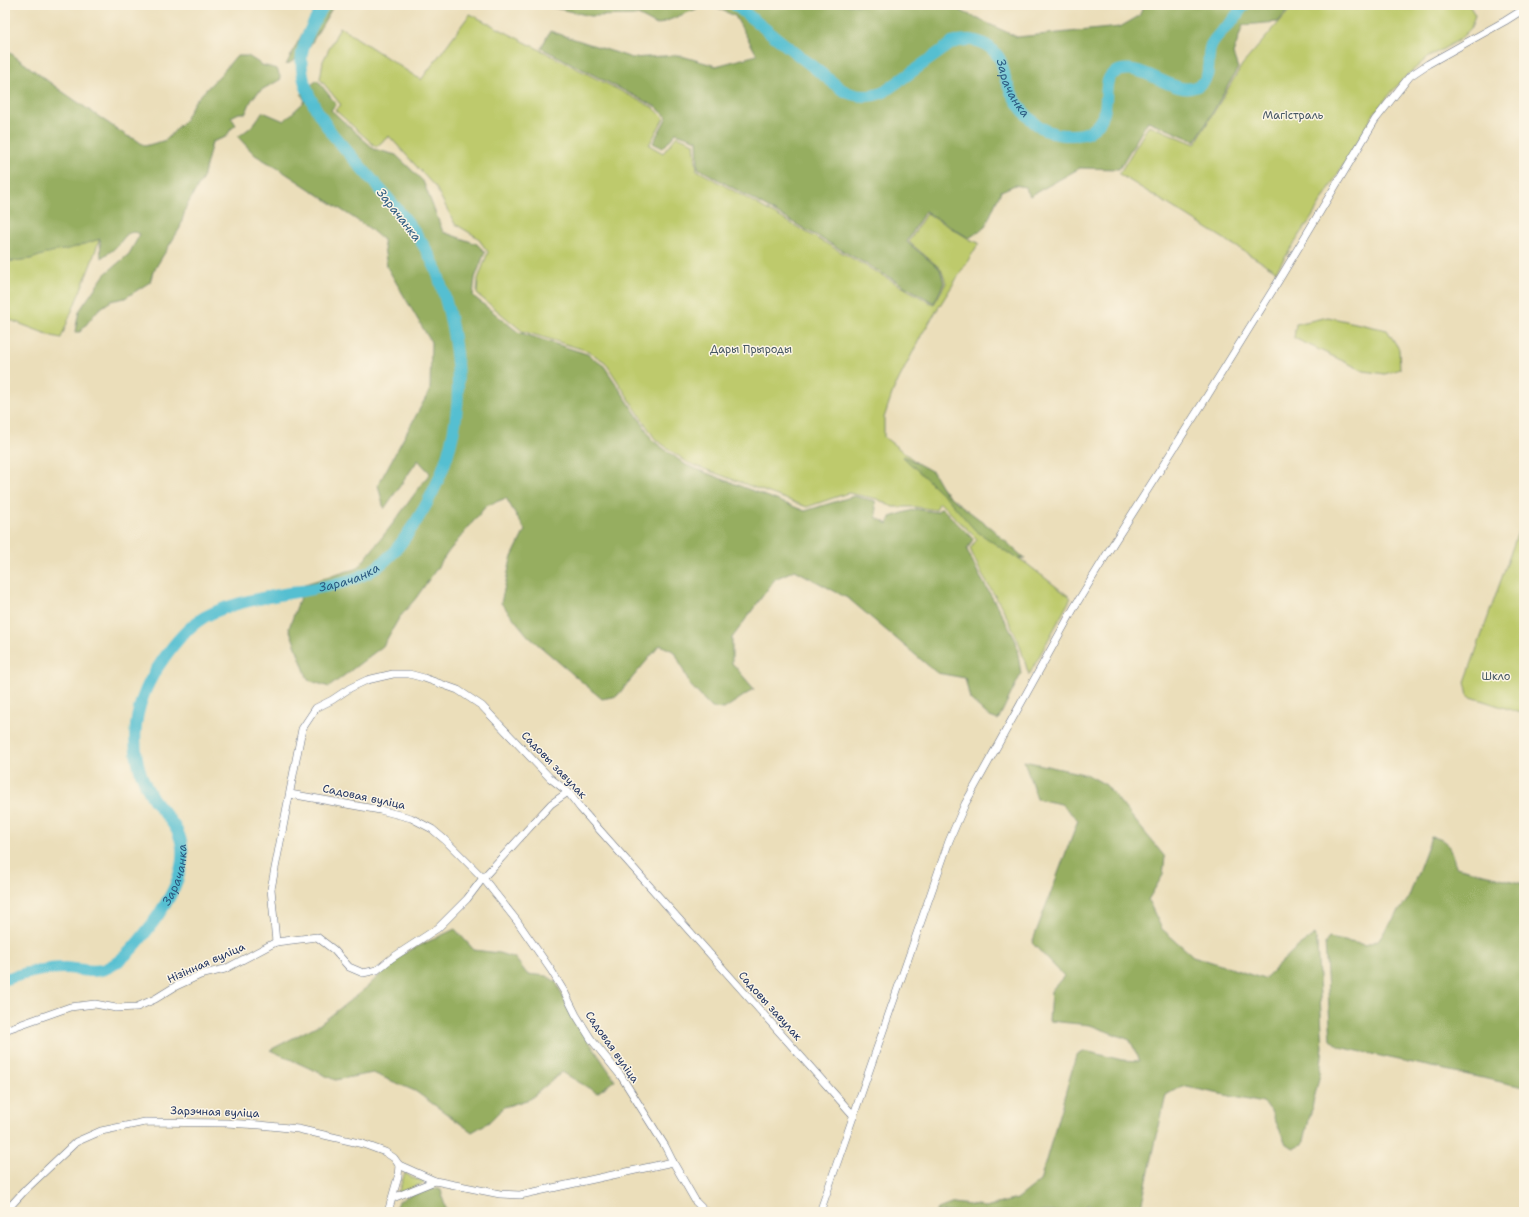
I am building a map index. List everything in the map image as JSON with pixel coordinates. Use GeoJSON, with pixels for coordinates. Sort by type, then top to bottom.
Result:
{"type":"FeatureCollection","features":[{"type":"Feature","properties":{"kind":"street"},"geometry":{"type":"LineString","coordinates":[[820,1212],[947,848],[965,804],[1075,606],[1266,300],[1375,120],[1410,76],[1428,64],[1524,9]]}},
{"type":"Feature","properties":{"kind":"street","name":"Садовы завулак"},"geometry":{"type":"LineString","coordinates":[[276,942],[271,889],[302,728],[316,708],[367,680],[393,674],[409,674],[430,680],[458,690],[482,706],[550,778],[568,792],[586,815],[854,1116]]}},
{"type":"Feature","properties":{"kind":"street"},"geometry":{"type":"LineString","coordinates":[[276,942],[317,937],[334,950],[349,967],[363,973],[377,970],[392,958],[438,928],[467,899],[483,878],[551,804],[568,792]]}},
{"type":"Feature","properties":{"kind":"street","name":"Садовая вуліца"},"geometry":{"type":"LineString","coordinates":[[290,794],[380,810],[411,818],[432,830],[445,840],[483,878],[551,970],[591,1039],[621,1076],[665,1146],[696,1202],[706,1212]]}},
{"type":"Feature","properties":{"kind":"street","name":"Нізінная вуліца"},"geometry":{"type":"LineString","coordinates":[[5,1030],[70,1007],[95,1004],[116,1008],[137,1007],[200,975],[225,969],[276,942]]}},
{"type":"Feature","properties":{"kind":"street","name":"Зарэчная вуліца"},"geometry":{"type":"LineString","coordinates":[[5,1212],[26,1189],[76,1142],[101,1131],[145,1122],[226,1123],[298,1129],[363,1144],[385,1152],[394,1158],[399,1165],[435,1181],[500,1194],[520,1195],[673,1162]]}},
{"type":"Feature","properties":{"kind":"street"},"geometry":{"type":"LineString","coordinates":[[388,1212],[393,1198],[399,1165]]}},
{"type":"Feature","properties":{"kind":"street"},"geometry":{"type":"LineString","coordinates":[[393,1198],[435,1181]]}},
{"type":"Feature","properties":{"kind":"green space"},"geometry":{"type":"Polygon","coordinates":[[[317,5],[334,5],[305,54],[286,65],[317,5]]]}},
{"type":"Feature","properties":{"kind":"green space"},"geometry":{"type":"Polygon","coordinates":[[[541,5],[706,5],[657,25],[638,15],[591,16],[541,5]]]}},
{"type":"Feature","properties":{"kind":"green space"},"geometry":{"type":"Polygon","coordinates":[[[710,5],[948,5],[1017,37],[1120,27],[1139,16],[1144,5],[1292,5],[1278,22],[1243,25],[1233,54],[1238,68],[1195,141],[1148,121],[1119,169],[1080,168],[1030,196],[1025,187],[1015,185],[1001,191],[985,227],[969,238],[925,211],[907,242],[940,269],[944,283],[934,303],[698,168],[697,140],[676,133],[663,148],[653,143],[667,117],[656,107],[541,48],[550,31],[632,58],[678,55],[716,66],[757,55],[735,16],[710,5]]]}},
{"type":"Feature","properties":{"kind":"green space","name":"Магістраль"},"geometry":{"type":"Polygon","coordinates":[[[1294,5],[1469,5],[1475,15],[1471,28],[1459,40],[1427,58],[1402,80],[1375,112],[1312,217],[1276,271],[1119,174],[1149,125],[1195,144],[1242,65],[1294,5]]]}},
{"type":"Feature","properties":{"kind":"green space","name":"Дары Прыроды"},"geometry":{"type":"Polygon","coordinates":[[[470,14],[654,108],[664,118],[649,145],[663,153],[677,136],[694,143],[697,170],[929,302],[934,304],[946,283],[941,269],[909,242],[926,213],[971,240],[979,243],[922,334],[893,391],[884,418],[884,437],[915,461],[939,484],[983,534],[1027,564],[1071,598],[1029,675],[1018,640],[1003,609],[982,575],[970,549],[977,539],[939,502],[936,510],[915,507],[893,507],[877,499],[848,493],[807,507],[688,463],[655,439],[605,362],[588,351],[522,331],[477,294],[478,279],[488,252],[477,237],[455,224],[436,188],[389,136],[376,147],[335,110],[341,105],[320,79],[323,61],[340,27],[421,80],[470,14]]]}},
{"type":"Feature","properties":{"kind":"green space"},"geometry":{"type":"Polygon","coordinates":[[[5,49],[60,90],[127,136],[135,139],[145,146],[166,140],[185,120],[194,102],[236,56],[248,56],[262,65],[277,69],[281,79],[256,95],[251,101],[246,113],[239,113],[231,117],[236,125],[231,129],[226,137],[212,142],[203,178],[186,207],[180,228],[153,272],[150,282],[125,298],[111,301],[98,310],[80,332],[75,332],[79,311],[105,274],[129,254],[140,234],[132,232],[129,233],[115,248],[101,258],[100,239],[31,259],[5,262],[5,49]]]}},
{"type":"Feature","properties":{"kind":"green space"},"geometry":{"type":"Polygon","coordinates":[[[317,80],[336,104],[331,110],[374,149],[396,155],[423,181],[443,232],[477,244],[485,252],[475,278],[473,296],[518,332],[587,354],[604,366],[652,440],[686,465],[805,511],[854,496],[875,501],[877,518],[888,524],[890,517],[916,509],[936,512],[942,508],[973,539],[967,550],[979,575],[1016,641],[1021,674],[998,720],[990,717],[970,699],[965,678],[937,673],[849,599],[795,570],[775,579],[732,638],[732,663],[754,689],[724,709],[712,708],[690,685],[675,652],[660,645],[617,696],[602,699],[528,636],[501,603],[511,559],[525,530],[506,498],[486,506],[449,551],[416,598],[399,618],[383,646],[329,687],[308,680],[289,628],[305,584],[358,568],[430,473],[418,460],[384,509],[378,485],[430,390],[431,342],[387,267],[383,240],[369,228],[255,155],[238,137],[251,127],[263,112],[284,121],[305,101],[301,94],[317,80]]]}},
{"type":"Feature","properties":{"kind":"green space"},"geometry":{"type":"Polygon","coordinates":[[[100,238],[61,338],[5,318],[5,259],[100,238]]]}},
{"type":"Feature","properties":{"kind":"green space"},"geometry":{"type":"Polygon","coordinates":[[[1328,317],[1387,330],[1399,349],[1400,369],[1385,374],[1364,371],[1294,338],[1296,324],[1328,317]]]}},
{"type":"Feature","properties":{"kind":"green space"},"geometry":{"type":"Polygon","coordinates":[[[904,456],[933,472],[945,493],[992,529],[1025,559],[1014,557],[975,530],[947,498],[903,457],[904,456]]]}},
{"type":"Feature","properties":{"kind":"green space","name":"Шкло"},"geometry":{"type":"Polygon","coordinates":[[[1524,515],[1524,714],[1468,696],[1465,682],[1524,515]]]}},
{"type":"Feature","properties":{"kind":"green space"},"geometry":{"type":"Polygon","coordinates":[[[1024,761],[1088,775],[1106,785],[1165,857],[1163,875],[1148,900],[1162,929],[1193,956],[1264,979],[1295,949],[1315,935],[1317,943],[1323,1048],[1320,1074],[1303,1145],[1294,1148],[1286,1144],[1270,1109],[1263,1103],[1182,1086],[1166,1095],[1140,1212],[1113,1212],[1087,1205],[1081,1212],[935,1212],[938,1209],[954,1203],[985,1207],[1017,1199],[1040,1181],[1076,1056],[1085,1051],[1122,1060],[1140,1061],[1130,1040],[1090,1025],[1049,1021],[1051,991],[1064,976],[1032,943],[1078,820],[1061,804],[1037,799],[1024,761]]]}},
{"type":"Feature","properties":{"kind":"green space"},"geometry":{"type":"Polygon","coordinates":[[[1431,837],[1442,840],[1446,843],[1451,851],[1456,867],[1524,884],[1524,1087],[1339,1047],[1331,1040],[1325,943],[1329,938],[1366,945],[1378,940],[1408,899],[1431,837]]]}},
{"type":"Feature","properties":{"kind":"green space"},"geometry":{"type":"Polygon","coordinates":[[[455,929],[474,950],[499,953],[515,958],[527,974],[547,976],[556,982],[573,1018],[615,1080],[597,1093],[562,1072],[530,1099],[504,1107],[489,1122],[472,1132],[415,1091],[373,1073],[335,1080],[270,1050],[320,1024],[366,988],[402,954],[455,929]]]}},
{"type":"Feature","properties":{"kind":"green space"},"geometry":{"type":"Polygon","coordinates":[[[405,1173],[412,1178],[427,1182],[398,1193],[405,1173]]]}},
{"type":"Feature","properties":{"kind":"green space"},"geometry":{"type":"Polygon","coordinates":[[[434,1188],[441,1190],[446,1210],[449,1212],[393,1212],[398,1202],[408,1196],[434,1188]]]}},
{"type":"Feature","properties":{"kind":"waterway","name":"Зарачанка"},"geometry":{"type":"LineString","coordinates":[[5,979],[49,969],[69,968],[90,971],[105,969],[119,961],[137,943],[158,916],[174,888],[181,868],[181,840],[175,826],[156,803],[144,781],[138,765],[136,731],[142,698],[149,682],[162,661],[176,643],[197,622],[222,609],[252,600],[344,582],[360,577],[381,564],[398,547],[417,520],[431,495],[442,470],[450,446],[456,420],[458,368],[455,341],[449,313],[435,267],[424,246],[396,207],[333,135],[320,116],[306,86],[301,64],[303,47],[308,34],[324,5]]}},
{"type":"Feature","properties":{"kind":"waterway","name":"Зарачанка"},"geometry":{"type":"LineString","coordinates":[[735,5],[841,89],[846,92],[862,96],[884,92],[952,43],[965,40],[983,43],[1000,58],[1010,90],[1029,117],[1037,125],[1046,130],[1056,134],[1066,135],[1087,133],[1098,124],[1103,116],[1105,108],[1107,83],[1109,77],[1114,73],[1124,70],[1134,70],[1145,73],[1166,83],[1186,88],[1195,87],[1201,84],[1207,75],[1209,51],[1213,41],[1233,20],[1244,5]]}}]}
